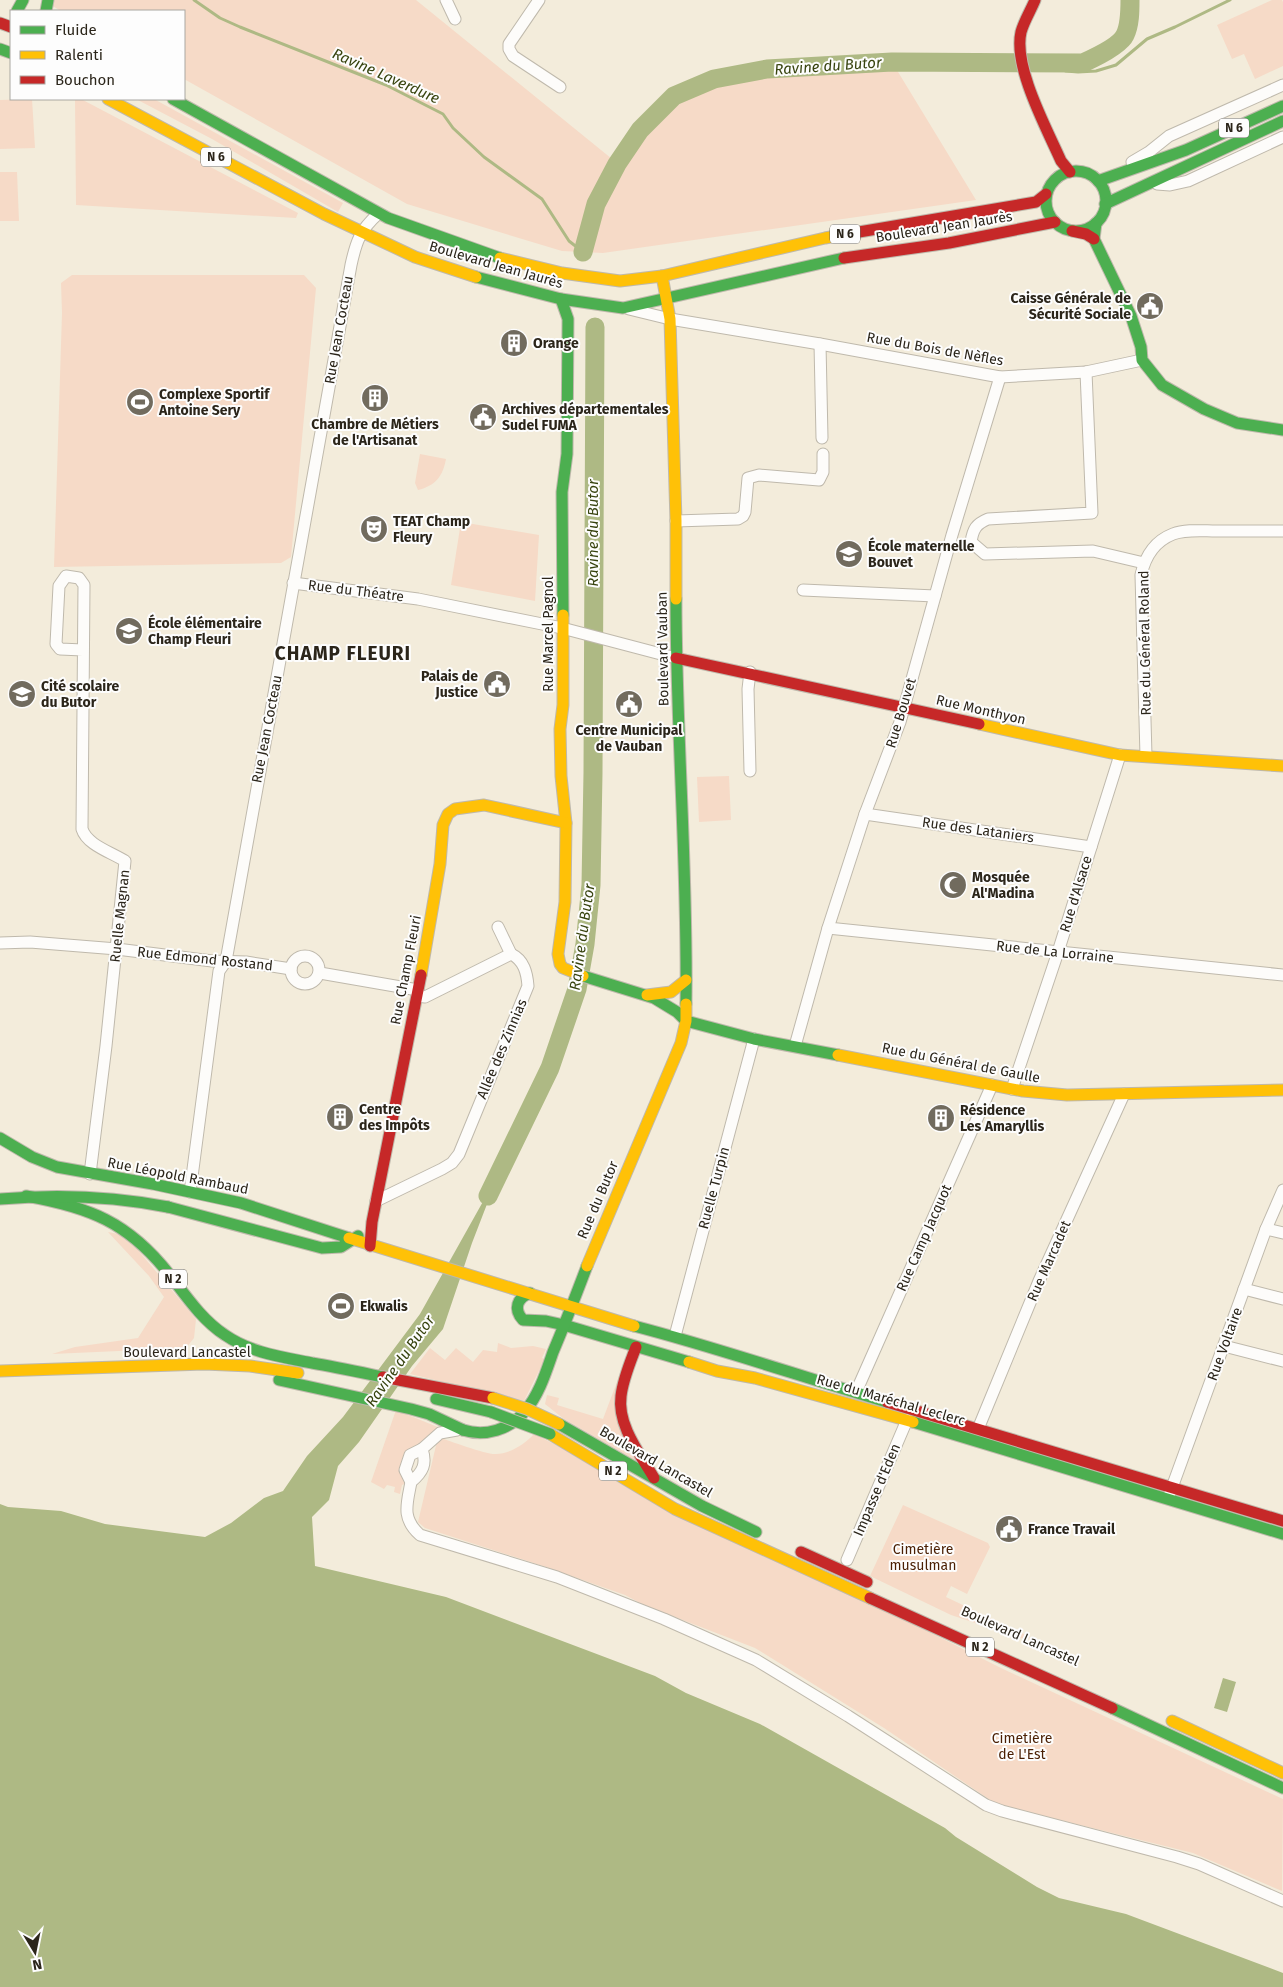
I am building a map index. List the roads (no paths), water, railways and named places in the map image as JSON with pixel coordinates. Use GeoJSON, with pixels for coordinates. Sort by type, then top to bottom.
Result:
{"type":"FeatureCollection","features":[{"type":"Feature","properties":{"kind":"main road"},"geometry":{"type":"LineString","coordinates":[[1035,0],[1022,32],[1020,44],[1026,83],[1064,171],[1082,172],[1092,176],[1103,189],[1105,204],[1103,213],[1096,223],[1088,228],[1072,231]]}},
{"type":"Feature","properties":{"kind":"main road"},"geometry":{"type":"LineString","coordinates":[[0,43],[8,24]]}},
{"type":"Feature","properties":{"kind":"main road","name":"Boulevard Jean Jaurès"},"geometry":{"type":"LineString","coordinates":[[110,100],[362,233],[415,257],[493,282],[566,287],[662,276],[825,238],[1036,202],[1046,194],[1056,178],[1064,171]]}},
{"type":"Feature","properties":{"kind":"main road","name":"Boulevard Jean Jaurès"},"geometry":{"type":"LineString","coordinates":[[175,100],[378,214],[503,259],[566,287],[623,308],[849,257],[949,243],[1054,222]]}},
{"type":"Feature","properties":{"kind":"main road","name":"N 6"},"geometry":{"type":"LineString","coordinates":[[1098,181],[1186,150],[1283,106]]}},
{"type":"Feature","properties":{"kind":"main road","name":"N 6"},"geometry":{"type":"LineString","coordinates":[[1105,204],[1283,122]]}},
{"type":"Feature","properties":{"kind":"main road"},"geometry":{"type":"LineString","coordinates":[[1046,194],[1047,210],[1054,222],[1062,228],[1086,234],[1094,239],[1138,331],[1143,350],[1142,360],[1162,386],[1204,409],[1237,423],[1283,430]]}},
{"type":"Feature","properties":{"kind":"main road"},"geometry":{"type":"LineString","coordinates":[[1094,239],[1096,223]]}},
{"type":"Feature","properties":{"kind":"main road","name":"Boulevard Vauban"},"geometry":{"type":"LineString","coordinates":[[662,276],[670,319],[676,521],[676,658],[687,954],[686,1021]]}},
{"type":"Feature","properties":{"kind":"main road","name":"Rue Marcel Pagnol"},"geometry":{"type":"LineString","coordinates":[[563,968],[559,962],[558,954],[565,902],[566,823],[560,728],[567,629],[562,492],[568,408],[566,287]]}},
{"type":"Feature","properties":{"kind":"main road","name":"Rue Monthyon"},"geometry":{"type":"LineString","coordinates":[[676,658],[750,672],[1120,756],[1146,756],[1283,766]]}},
{"type":"Feature","properties":{"kind":"main road","name":"Rue Champ Fleuri"},"geometry":{"type":"LineString","coordinates":[[370,1246],[372,1222],[418,993],[440,864],[443,825],[448,814],[455,809],[484,805],[566,823]]}},
{"type":"Feature","properties":{"kind":"main road"},"geometry":{"type":"LineString","coordinates":[[537,816],[565,806]]}},
{"type":"Feature","properties":{"kind":"main road","name":"Rue du Général de Gaulle"},"geometry":{"type":"LineString","coordinates":[[563,968],[647,995],[680,1014],[686,1021],[754,1039],[968,1082],[1051,1095],[1283,1090]]}},
{"type":"Feature","properties":{"kind":"main road","name":"Rue du Général de Gaulle"},"geometry":{"type":"LineString","coordinates":[[647,995],[670,992],[686,980]]}},
{"type":"Feature","properties":{"kind":"main road","name":"Rue du Butor"},"geometry":{"type":"LineString","coordinates":[[310,1380],[429,1414],[476,1434],[493,1432],[509,1425],[525,1412],[539,1390],[594,1247],[681,1043],[686,1021]]}},
{"type":"Feature","properties":{"kind":"main road","name":"Rue Léopold Rambaud"},"geometry":{"type":"LineString","coordinates":[[0,1138],[42,1161],[90,1174],[153,1184],[241,1203],[370,1246],[490,1282]]}},
{"type":"Feature","properties":{"kind":"main road"},"geometry":{"type":"LineString","coordinates":[[26,1196],[95,1196],[143,1202],[322,1248],[341,1247],[353,1240],[372,1222]]}},
{"type":"Feature","properties":{"kind":"main road","name":"N 2"},"geometry":{"type":"LineString","coordinates":[[0,1199],[26,1196]]}},
{"type":"Feature","properties":{"kind":"main road","name":"Boulevard Lancastel"},"geometry":{"type":"LineString","coordinates":[[26,1196],[82,1209],[124,1229],[154,1255],[202,1314],[219,1331],[241,1344],[266,1354],[493,1398],[527,1409],[560,1424],[702,1506],[766,1536]]}},
{"type":"Feature","properties":{"kind":"main road","name":"Rue du Maréchal Leclerc"},"geometry":{"type":"LineString","coordinates":[[490,1282],[635,1326],[675,1336],[756,1363],[978,1430],[1170,1493],[1283,1534]]}},
{"type":"Feature","properties":{"kind":"main road","name":"Rue du Maréchal Leclerc"},"geometry":{"type":"LineString","coordinates":[[530,1293],[522,1295],[518,1300],[518,1316],[523,1320],[546,1321],[564,1325],[717,1371],[755,1378],[1170,1493],[1283,1521]]}},
{"type":"Feature","properties":{"kind":"main road"},"geometry":{"type":"LineString","coordinates":[[636,1347],[621,1394],[620,1405],[626,1426],[655,1479]]}},
{"type":"Feature","properties":{"kind":"main road","name":"Boulevard Lancastel"},"geometry":{"type":"LineString","coordinates":[[0,1371],[163,1365],[310,1380]]}},
{"type":"Feature","properties":{"kind":"main road","name":"N 2"},"geometry":{"type":"LineString","coordinates":[[310,1380],[423,1395],[490,1412],[550,1434],[675,1509],[1032,1671],[1283,1788]]}},
{"type":"Feature","properties":{"kind":"main road"},"geometry":{"type":"LineString","coordinates":[[791,1548],[876,1586]]}},
{"type":"Feature","properties":{"kind":"main road"},"geometry":{"type":"LineString","coordinates":[[1163,1717],[1283,1773]]}},
{"type":"Feature","properties":{"kind":"street"},"geometry":{"type":"LineString","coordinates":[[446,0],[455,19]]}},
{"type":"Feature","properties":{"kind":"street"},"geometry":{"type":"LineString","coordinates":[[539,0],[509,44],[509,49],[513,56],[560,87]]}},
{"type":"Feature","properties":{"kind":"street"},"geometry":{"type":"LineString","coordinates":[[1098,181],[1149,152],[1169,136],[1283,84]]}},
{"type":"Feature","properties":{"kind":"street"},"geometry":{"type":"LineString","coordinates":[[1153,183],[1170,184],[1188,181],[1283,137]]}},
{"type":"Feature","properties":{"kind":"street","name":"Rue Jean Cocteau"},"geometry":{"type":"LineString","coordinates":[[190,1192],[219,971],[226,961],[351,265],[356,244],[365,225],[378,214]]}},
{"type":"Feature","properties":{"kind":"street","name":"Rue du Bois de Nèfles"},"geometry":{"type":"LineString","coordinates":[[623,308],[670,319],[1000,377],[1086,372],[1142,360]]}},
{"type":"Feature","properties":{"kind":"street"},"geometry":{"type":"LineString","coordinates":[[820,344],[822,438]]}},
{"type":"Feature","properties":{"kind":"street"},"geometry":{"type":"LineString","coordinates":[[1086,372],[1092,513],[988,519],[979,523],[972,531],[971,542],[985,554],[1093,552],[1144,563]]}},
{"type":"Feature","properties":{"kind":"street","name":"Rue Bouvet"},"geometry":{"type":"LineString","coordinates":[[795,1046],[828,928],[865,814],[900,722],[1000,377]]}},
{"type":"Feature","properties":{"kind":"street"},"geometry":{"type":"LineString","coordinates":[[676,521],[738,519],[745,512],[746,482],[748,478],[759,476],[820,480],[823,472],[823,454]]}},
{"type":"Feature","properties":{"kind":"street","name":"Rue du Général Roland"},"geometry":{"type":"LineString","coordinates":[[1146,756],[1141,575],[1144,563],[1161,540],[1174,533],[1194,530],[1283,531]]}},
{"type":"Feature","properties":{"kind":"street","name":"Ruelle Magnan"},"geometry":{"type":"LineString","coordinates":[[83,650],[60,649],[56,644],[59,586],[66,576],[79,578],[84,585],[82,829],[84,836],[91,842],[125,861],[117,949],[90,1174]]}},
{"type":"Feature","properties":{"kind":"street","name":"Rue du Théatre"},"geometry":{"type":"LineString","coordinates":[[294,583],[418,598],[567,629],[676,658]]}},
{"type":"Feature","properties":{"kind":"street"},"geometry":{"type":"LineString","coordinates":[[803,590],[935,596]]}},
{"type":"Feature","properties":{"kind":"street"},"geometry":{"type":"LineString","coordinates":[[750,672],[748,689],[750,771]]}},
{"type":"Feature","properties":{"kind":"street","name":"Rue d'Alsace"},"geometry":{"type":"LineString","coordinates":[[1012,1089],[1120,756]]}},
{"type":"Feature","properties":{"kind":"street","name":"Rue des Lataniers"},"geometry":{"type":"LineString","coordinates":[[865,814],[1091,847]]}},
{"type":"Feature","properties":{"kind":"street","name":"Allée des Zinnias"},"geometry":{"type":"LineString","coordinates":[[376,1201],[452,1164],[459,1154],[528,986],[527,974],[522,963],[518,957],[511,954],[498,927]]}},
{"type":"Feature","properties":{"kind":"street","name":"Rue de La Lorraine"},"geometry":{"type":"LineString","coordinates":[[828,928],[1283,975]]}},
{"type":"Feature","properties":{"kind":"street","name":"Rue Edmond Rostand"},"geometry":{"type":"LineString","coordinates":[[0,944],[30,942],[117,949],[246,962],[291,969]]}},
{"type":"Feature","properties":{"kind":"street"},"geometry":{"type":"LineString","coordinates":[[320,973],[418,993],[425,997],[511,954]]}},
{"type":"Feature","properties":{"kind":"street"},"geometry":{"type":"LineString","coordinates":[[306,956],[317,962],[320,967],[320,973],[313,982],[302,984],[296,982],[292,976],[291,969],[296,959],[306,956]]}},
{"type":"Feature","properties":{"kind":"street","name":"Ruelle Turpin"},"geometry":{"type":"LineString","coordinates":[[675,1336],[754,1039]]}},
{"type":"Feature","properties":{"kind":"street","name":"Rue Camp Jacquot"},"geometry":{"type":"LineString","coordinates":[[856,1392],[992,1085]]}},
{"type":"Feature","properties":{"kind":"street","name":"Rue Marcadet"},"geometry":{"type":"LineString","coordinates":[[978,1430],[1039,1281],[1124,1094]]}},
{"type":"Feature","properties":{"kind":"street","name":"Rue Voltaire"},"geometry":{"type":"LineString","coordinates":[[1170,1493],[1266,1229],[1283,1190]]}},
{"type":"Feature","properties":{"kind":"street"},"geometry":{"type":"LineString","coordinates":[[1266,1229],[1283,1234]]}},
{"type":"Feature","properties":{"kind":"street"},"geometry":{"type":"LineString","coordinates":[[1244,1289],[1283,1299]]}},
{"type":"Feature","properties":{"kind":"street"},"geometry":{"type":"LineString","coordinates":[[635,1326],[636,1347]]}},
{"type":"Feature","properties":{"kind":"street"},"geometry":{"type":"LineString","coordinates":[[1224,1346],[1283,1361]]}},
{"type":"Feature","properties":{"kind":"street","name":"Impasse d'Eden"},"geometry":{"type":"LineString","coordinates":[[847,1560],[907,1420]]}},
{"type":"Feature","properties":{"kind":"street"},"geometry":{"type":"LineString","coordinates":[[463,1430],[440,1432],[422,1449],[410,1455],[404,1470],[411,1482],[406,1509],[412,1528],[420,1535],[557,1577],[664,1619],[756,1660],[848,1716],[986,1805],[1002,1811],[1177,1857],[1198,1864],[1283,1901]]}},
{"type":"Feature","properties":{"kind":"water"},"geometry":{"type":"Polygon","coordinates":[[[499,1173],[472,1243],[443,1329],[412,1366],[359,1442],[338,1466],[329,1500],[312,1517],[315,1566],[446,1597],[655,1676],[686,1693],[760,1724],[945,1828],[956,1837],[1037,1887],[1059,1898],[1126,1914],[1283,1973],[1283,1987],[0,1987],[0,1504],[8,1507],[61,1511],[105,1524],[205,1537],[231,1523],[264,1498],[283,1491],[307,1456],[343,1417],[420,1314],[499,1173]]]}},
{"type":"Feature","properties":{"kind":"water"},"geometry":{"type":"Polygon","coordinates":[[[1223,1678],[1236,1682],[1227,1712],[1214,1708],[1223,1678]]]}},
{"type":"Feature","properties":{"kind":"waterway","name":"Ravine Laverdure"},"geometry":{"type":"LineString","coordinates":[[194,0],[220,18],[386,85],[443,114],[453,128],[484,157],[542,199],[569,241],[583,252]]}},
{"type":"Feature","properties":{"kind":"waterway","name":"Ravine du Butor"},"geometry":{"type":"LineString","coordinates":[[583,252],[596,204],[617,164],[640,130],[674,96],[714,79],[767,69],[892,62],[1083,63],[1106,51],[1118,43],[1125,35],[1129,22],[1130,0]]}},
{"type":"Feature","properties":{"kind":"waterway"},"geometry":{"type":"LineString","coordinates":[[1048,64],[1066,71],[1078,72],[1096,71],[1116,65],[1147,39],[1230,0]]}},
{"type":"Feature","properties":{"kind":"waterway","name":"Ravine du Butor"},"geometry":{"type":"LineString","coordinates":[[488,1196],[550,1068],[577,989],[585,944],[591,885],[593,773],[595,327]]}},
{"type":"Feature","properties":{"kind":"place","name":"Caisse Générale de Sécurité Sociale"},"geometry":{"type":"Point","coordinates":[1150,306]}},
{"type":"Feature","properties":{"kind":"place","name":"Orange"},"geometry":{"type":"Point","coordinates":[514,343]}},
{"type":"Feature","properties":{"kind":"place","name":"Chambre de Métiers de l'Artisanat"},"geometry":{"type":"Point","coordinates":[375,398]}},
{"type":"Feature","properties":{"kind":"place","name":"Complexe Sportif Antoine Sery"},"geometry":{"type":"Point","coordinates":[140,402]}},
{"type":"Feature","properties":{"kind":"place","name":"Archives départementales Sudel FUMA"},"geometry":{"type":"Point","coordinates":[483,417]}},
{"type":"Feature","properties":{"kind":"place","name":"TEAT Champ Fleury"},"geometry":{"type":"Point","coordinates":[374,529]}},
{"type":"Feature","properties":{"kind":"place","name":"École maternelle Bouvet"},"geometry":{"type":"Point","coordinates":[849,554]}},
{"type":"Feature","properties":{"kind":"place","name":"École élémentaire Champ Fleuri"},"geometry":{"type":"Point","coordinates":[129,631]}},
{"type":"Feature","properties":{"kind":"place","name":"Palais de Justice"},"geometry":{"type":"Point","coordinates":[497,684]}},
{"type":"Feature","properties":{"kind":"place","name":"Cité scolaire du Butor"},"geometry":{"type":"Point","coordinates":[22,694]}},
{"type":"Feature","properties":{"kind":"place","name":"Centre Municipal de Vauban"},"geometry":{"type":"Point","coordinates":[629,704]}},
{"type":"Feature","properties":{"kind":"place","name":"Mosquée Al'Madina"},"geometry":{"type":"Point","coordinates":[953,885]}},
{"type":"Feature","properties":{"kind":"place","name":"Centre des Impôts"},"geometry":{"type":"Point","coordinates":[340,1117]}},
{"type":"Feature","properties":{"kind":"place","name":"Résidence Les Amaryllis"},"geometry":{"type":"Point","coordinates":[941,1118]}},
{"type":"Feature","properties":{"kind":"place","name":"Ekwalis"},"geometry":{"type":"Point","coordinates":[341,1306]}},
{"type":"Feature","properties":{"kind":"place","name":"France Travail"},"geometry":{"type":"Point","coordinates":[1009,1529]}},
{"type":"Feature","properties":{"kind":"district","name":"CHAMP FLEURI"},"geometry":{"type":"Point","coordinates":[343,653]}},
{"type":"Feature","properties":{"kind":"park label","name":"Cimetière musulman"},"geometry":{"type":"Point","coordinates":[923,1558]}},
{"type":"Feature","properties":{"kind":"park label","name":"Cimetière de L'Est"},"geometry":{"type":"Point","coordinates":[1022,1746]}}]}
